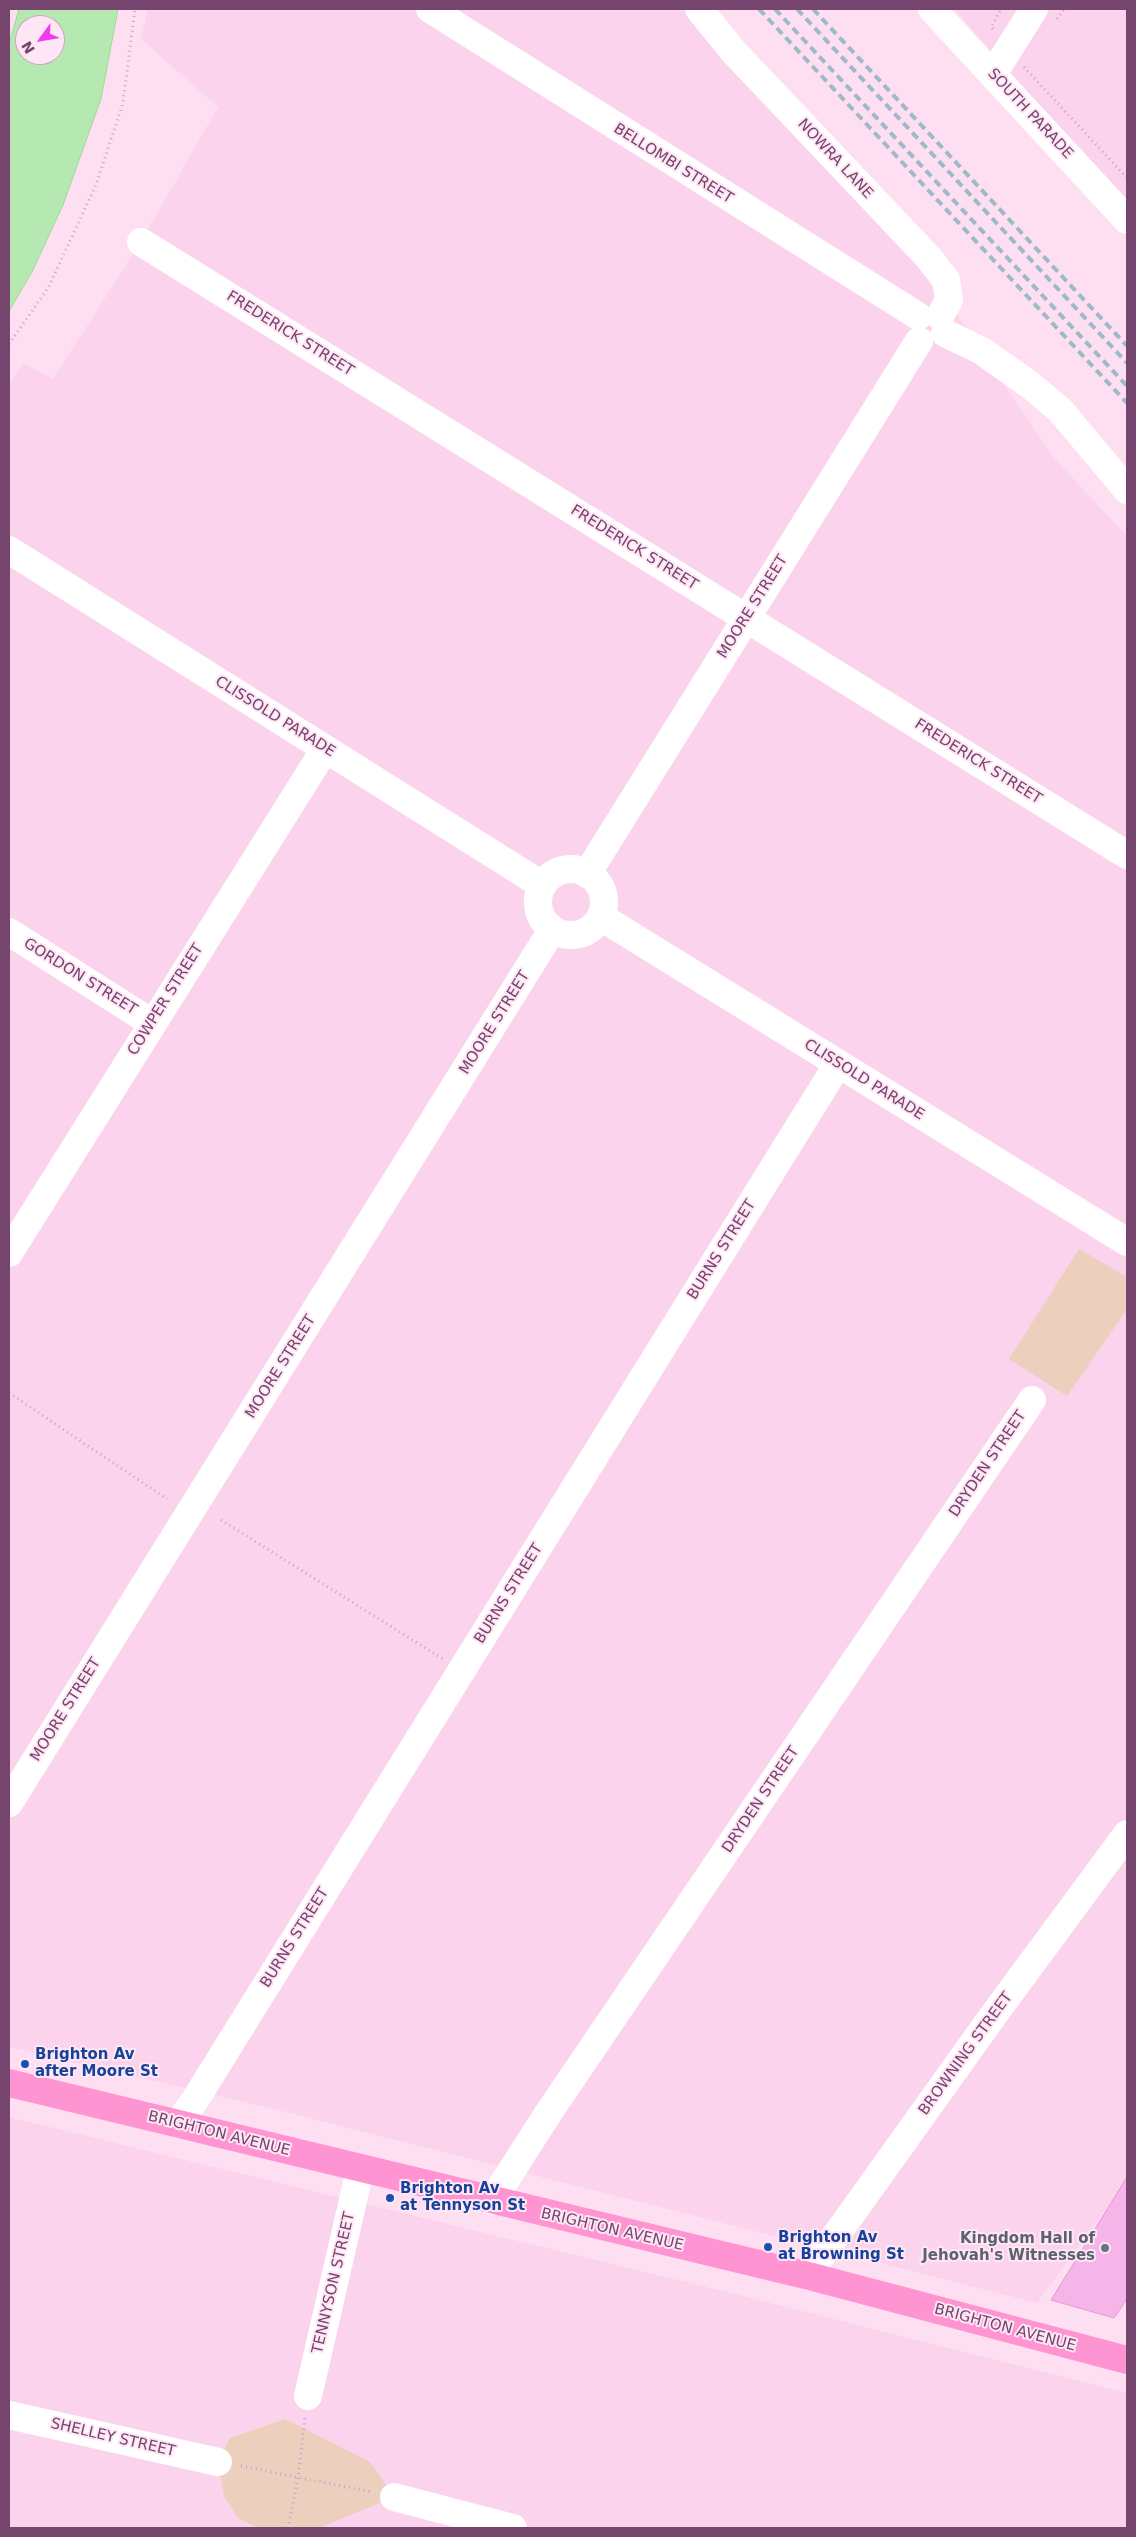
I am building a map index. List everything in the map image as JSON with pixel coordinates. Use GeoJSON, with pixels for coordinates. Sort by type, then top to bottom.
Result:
{"type":"FeatureCollection","features":[{"type":"Feature","properties":{"kind":"main road","name":"BRIGHTON AVENUE"},"geometry":{"type":"LineString","coordinates":[[9,2083],[360,2170],[809,2276],[1124,2355]]}},
{"type":"Feature","properties":{"kind":"street","name":"BELLOMBI STREET"},"geometry":{"type":"LineString","coordinates":[[430,9],[930,326],[982,351],[1060,410],[1127,490]]}},
{"type":"Feature","properties":{"kind":"street","name":"NOWRA LANE"},"geometry":{"type":"LineString","coordinates":[[699,9],[733,51],[946,280],[949,300],[930,326]]}},
{"type":"Feature","properties":{"kind":"street","name":"SOUTH PARADE"},"geometry":{"type":"LineString","coordinates":[[932,9],[1127,220]]}},
{"type":"Feature","properties":{"kind":"street"},"geometry":{"type":"LineString","coordinates":[[994,74],[1034,9]]}},
{"type":"Feature","properties":{"kind":"street","name":"FREDERICK STREET"},"geometry":{"type":"LineString","coordinates":[[141,242],[1127,855]]}},
{"type":"Feature","properties":{"kind":"street","name":"MOORE STREET"},"geometry":{"type":"LineString","coordinates":[[588,874],[930,326]]}},
{"type":"Feature","properties":{"kind":"street","name":"CLISSOLD PARADE"},"geometry":{"type":"LineString","coordinates":[[9,550],[542,885]]}},
{"type":"Feature","properties":{"kind":"street","name":"COWPER STREET"},"geometry":{"type":"LineString","coordinates":[[9,1253],[325,749]]}},
{"type":"Feature","properties":{"kind":"street"},"geometry":{"type":"LineString","coordinates":[[561,870],[579,870],[588,874],[597,882],[603,895],[601,917],[589,931],[574,936],[563,935],[552,930],[544,922],[537,905],[542,885],[550,876],[561,870]]}},
{"type":"Feature","properties":{"kind":"street","name":"CLISSOLD PARADE"},"geometry":{"type":"LineString","coordinates":[[601,917],[1127,1242]]}},
{"type":"Feature","properties":{"kind":"street","name":"MOORE STREET"},"geometry":{"type":"LineString","coordinates":[[9,1803],[552,930]]}},
{"type":"Feature","properties":{"kind":"street","name":"GORDON STREET"},"geometry":{"type":"LineString","coordinates":[[9,932],[152,1023]]}},
{"type":"Feature","properties":{"kind":"street","name":"BURNS STREET"},"geometry":{"type":"LineString","coordinates":[[178,2124],[838,1064]]}},
{"type":"Feature","properties":{"kind":"street","name":"DRYDEN STREET"},"geometry":{"type":"LineString","coordinates":[[492,2201],[549,2112],[1032,1400]]}},
{"type":"Feature","properties":{"kind":"street","name":"BROWNING STREET"},"geometry":{"type":"LineString","coordinates":[[809,2276],[822,2255],[995,2013],[1127,1834]]}},
{"type":"Feature","properties":{"kind":"street","name":"TENNYSON STREET"},"geometry":{"type":"LineString","coordinates":[[308,2396],[360,2170]]}},
{"type":"Feature","properties":{"kind":"street","name":"SHELLEY STREET"},"geometry":{"type":"LineString","coordinates":[[9,2414],[218,2462]]}},
{"type":"Feature","properties":{"kind":"street"},"geometry":{"type":"LineString","coordinates":[[394,2497],[513,2528]]}},
{"type":"Feature","properties":{"kind":"path"},"geometry":{"type":"LineString","coordinates":[[9,344],[48,288],[96,185],[123,103],[135,9]]}},
{"type":"Feature","properties":{"kind":"path"},"geometry":{"type":"LineString","coordinates":[[1001,9],[992,27],[1026,69],[1127,178]]}},
{"type":"Feature","properties":{"kind":"path"},"geometry":{"type":"LineString","coordinates":[[9,1393],[167,1499]]}},
{"type":"Feature","properties":{"kind":"path"},"geometry":{"type":"LineString","coordinates":[[221,1520],[461,1670]]}},
{"type":"Feature","properties":{"kind":"path"},"geometry":{"type":"LineString","coordinates":[[288,2528],[298,2477],[308,2396]]}},
{"type":"Feature","properties":{"kind":"path"},"geometry":{"type":"LineString","coordinates":[[218,2462],[394,2497]]}},
{"type":"Feature","properties":{"kind":"shaded area"},"geometry":{"type":"Polygon","coordinates":[[[19,9],[118,9],[101,99],[63,205],[32,272],[9,311],[9,44],[15,23],[15,65],[65,65],[65,15],[17,15],[19,9]]]}},
{"type":"Feature","properties":{"kind":"shaded area"},"geometry":{"type":"Polygon","coordinates":[[[148,9],[704,9],[926,269],[1053,457],[1127,536],[1127,2196],[1117,2194],[1037,2303],[274,2109],[9,2047],[9,386],[23,363],[53,379],[141,242],[218,107],[141,39],[148,9]]]}},
{"type":"Feature","properties":{"kind":"shaded area"},"geometry":{"type":"Polygon","coordinates":[[[955,9],[1127,9],[1127,217],[955,9]]]}},
{"type":"Feature","properties":{"kind":"shaded area"},"geometry":{"type":"Polygon","coordinates":[[[1079,1249],[1127,1277],[1127,1309],[1067,1396],[1009,1359],[1079,1249]]]}},
{"type":"Feature","properties":{"kind":"shaded area"},"geometry":{"type":"Polygon","coordinates":[[[9,2117],[723,2291],[1127,2393],[1127,2528],[9,2528],[9,2117]]]}},
{"type":"Feature","properties":{"kind":"shaded area"},"geometry":{"type":"Polygon","coordinates":[[[285,2419],[370,2462],[394,2497],[319,2528],[258,2528],[238,2518],[224,2496],[218,2462],[230,2438],[285,2419]]]}},
{"type":"Feature","properties":{"kind":"building","name":"Kingdom Hall of Jehovah's Witnesses"},"geometry":{"type":"Polygon","coordinates":[[[1127,2177],[1127,2299],[1114,2318],[1051,2300],[1127,2177]]]}},
{"type":"Feature","properties":{"kind":"railway"},"geometry":{"type":"LineString","coordinates":[[759,9],[1127,403]]}},
{"type":"Feature","properties":{"kind":"railway"},"geometry":{"type":"LineString","coordinates":[[775,9],[1127,386]]}},
{"type":"Feature","properties":{"kind":"railway"},"geometry":{"type":"LineString","coordinates":[[797,9],[1127,363]]}},
{"type":"Feature","properties":{"kind":"railway"},"geometry":{"type":"LineString","coordinates":[[813,9],[1127,346]]}},
{"type":"Feature","properties":{"kind":"place","name":"Brighton Av after Moore St"},"geometry":{"type":"Point","coordinates":[25,2064]}},
{"type":"Feature","properties":{"kind":"place","name":"Brighton Av at Tennyson St"},"geometry":{"type":"Point","coordinates":[390,2198]}},
{"type":"Feature","properties":{"kind":"place","name":"Brighton Av at Browning St"},"geometry":{"type":"Point","coordinates":[768,2247]}},
{"type":"Feature","properties":{"kind":"place","name":"Kingdom Hall of Jehovah's Witnesses"},"geometry":{"type":"Point","coordinates":[1105,2248]}}]}
